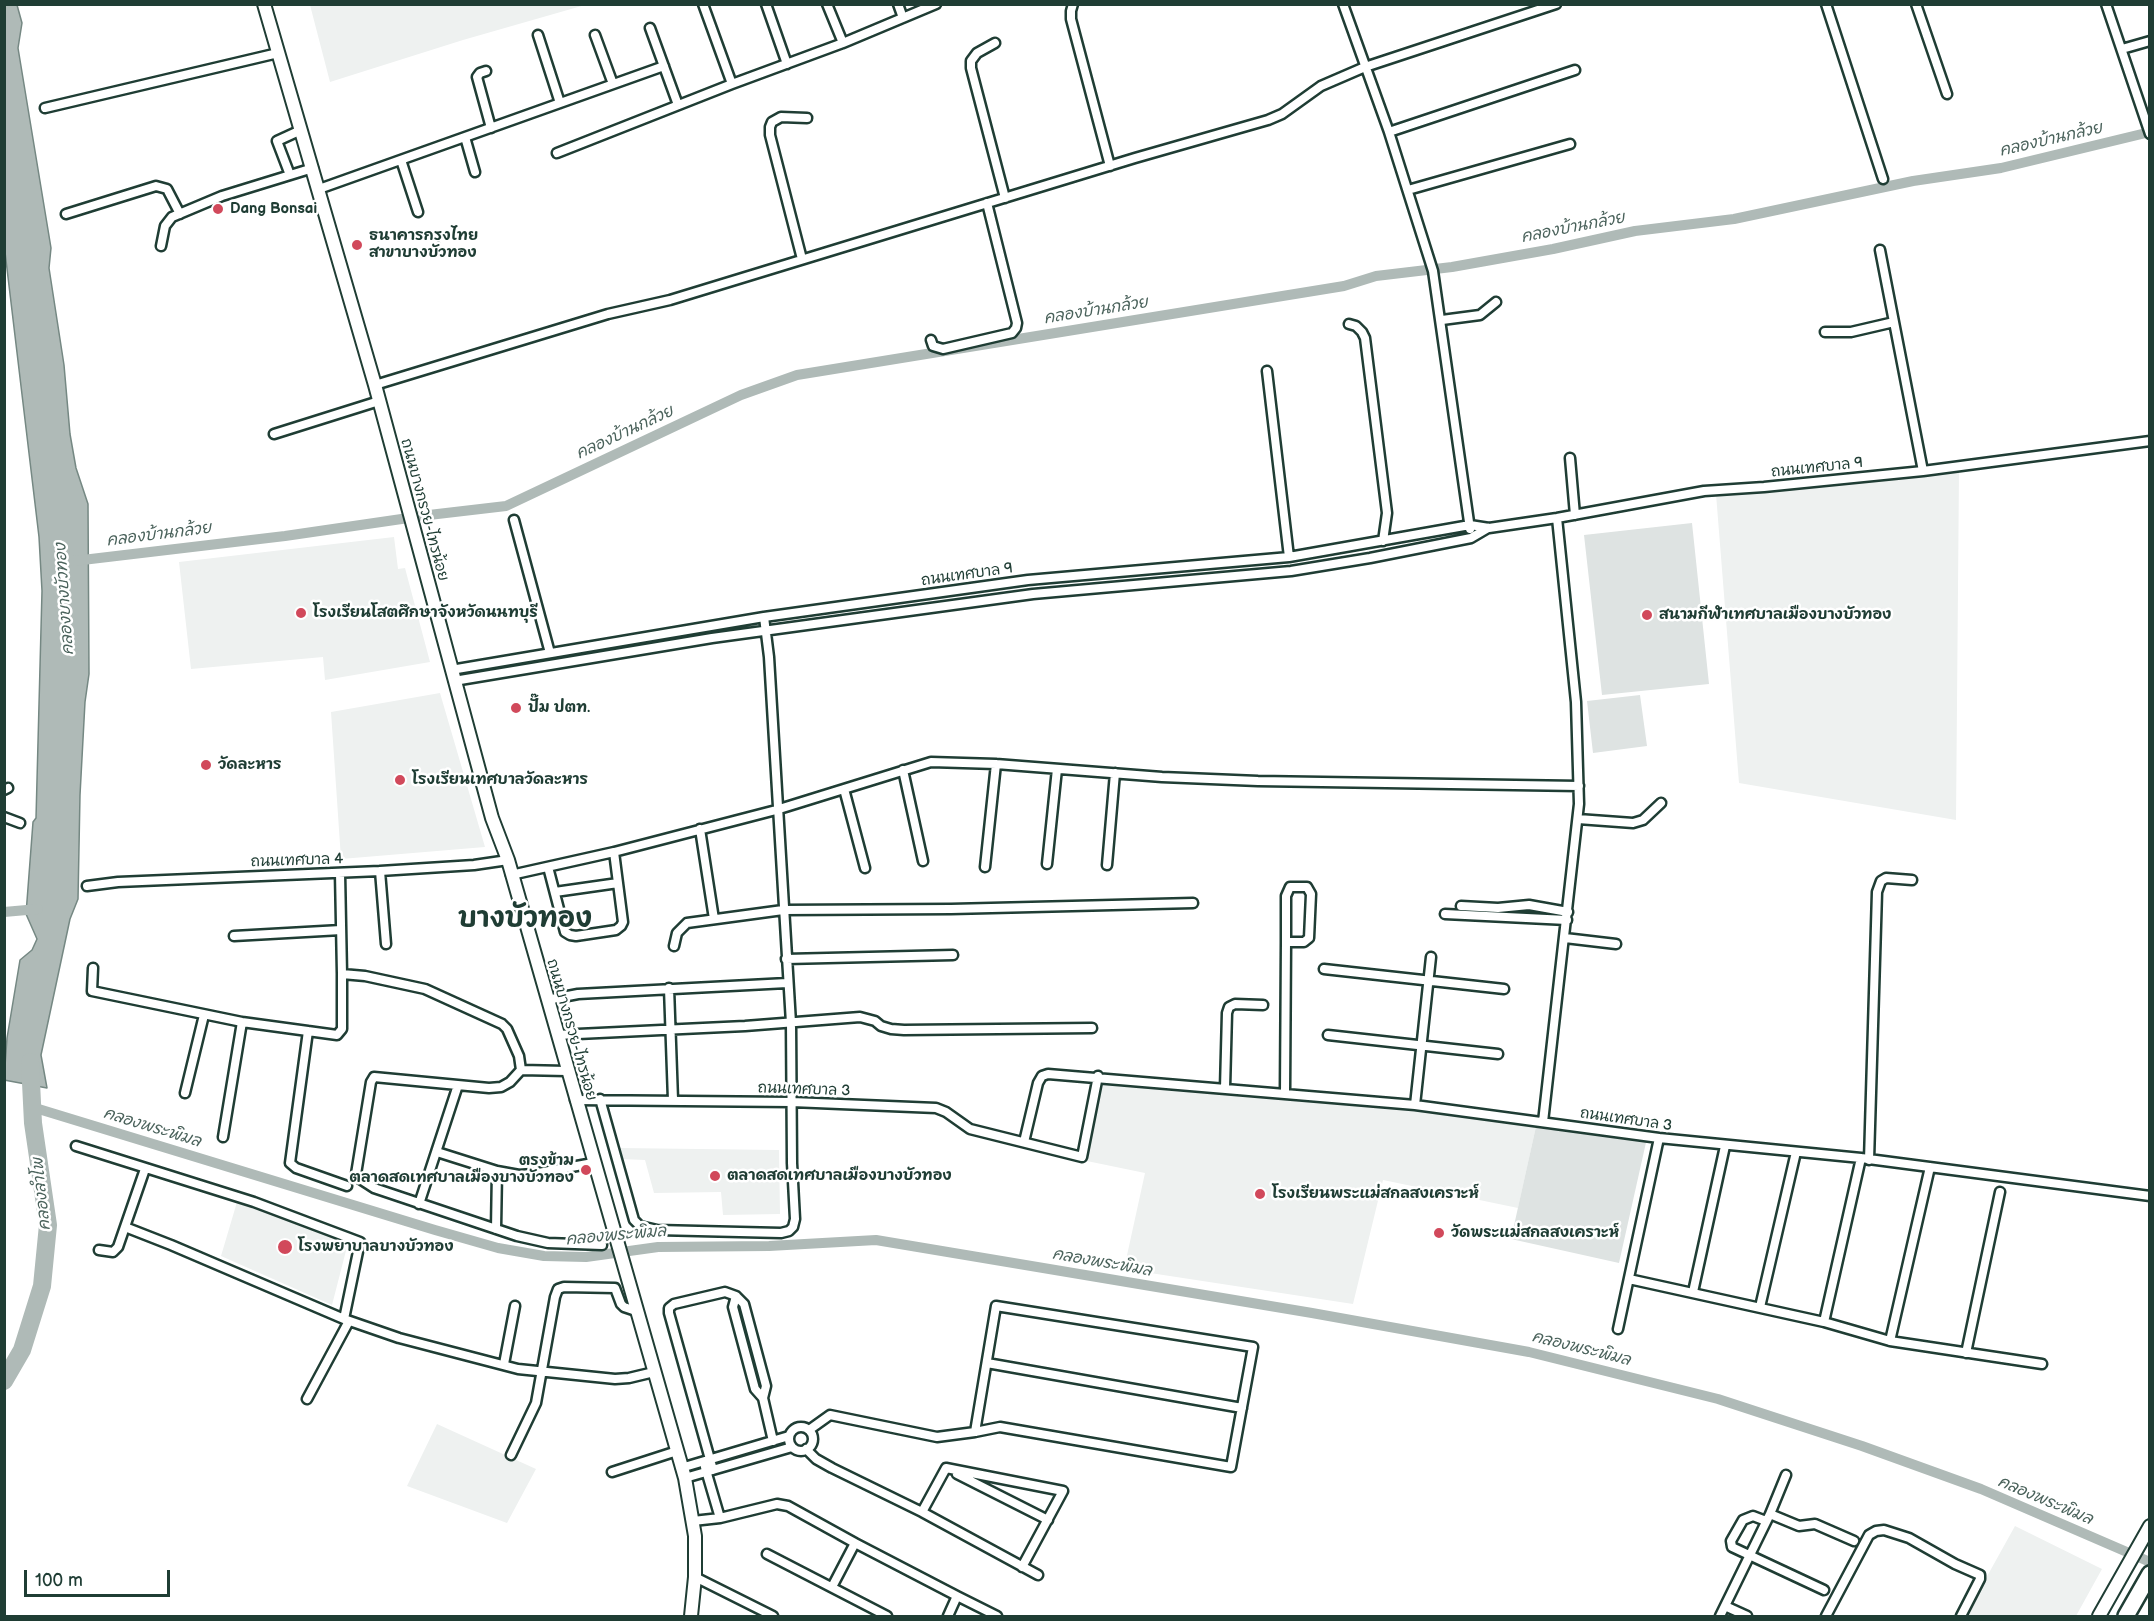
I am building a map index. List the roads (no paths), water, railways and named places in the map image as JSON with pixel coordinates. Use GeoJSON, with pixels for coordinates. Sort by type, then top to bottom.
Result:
{"type":"FeatureCollection","features":[{"type":"Feature","properties":{"kind":"highway"},"geometry":{"type":"LineString","coordinates":[[2126,1617],[2150,1574]]}},
{"type":"Feature","properties":{"kind":"main road","name":"ถนนบางกรวย-ไทรน้อย"},"geometry":{"type":"LineString","coordinates":[[264,4],[375,385],[492,818],[508,860],[683,1473],[693,1521],[695,1577],[691,1617]]}},
{"type":"Feature","properties":{"kind":"main road"},"geometry":{"type":"LineString","coordinates":[[2099,1617],[2150,1526]]}},
{"type":"Feature","properties":{"kind":"street"},"geometry":{"type":"LineString","coordinates":[[703,4],[732,84]]}},
{"type":"Feature","properties":{"kind":"street"},"geometry":{"type":"LineString","coordinates":[[766,4],[787,64]]}},
{"type":"Feature","properties":{"kind":"street"},"geometry":{"type":"LineString","coordinates":[[828,4],[843,43]]}},
{"type":"Feature","properties":{"kind":"street"},"geometry":{"type":"LineString","coordinates":[[898,4],[903,18]]}},
{"type":"Feature","properties":{"kind":"street"},"geometry":{"type":"LineString","coordinates":[[557,153],[843,43],[936,4]]}},
{"type":"Feature","properties":{"kind":"street"},"geometry":{"type":"LineString","coordinates":[[1073,4],[1071,19],[1110,166]]}},
{"type":"Feature","properties":{"kind":"street"},"geometry":{"type":"LineString","coordinates":[[1343,4],[1389,132],[1433,271],[1442,321],[1471,538]]}},
{"type":"Feature","properties":{"kind":"street"},"geometry":{"type":"LineString","coordinates":[[375,385],[608,314],[670,300],[1268,120],[1282,114],[1321,86],[1365,67],[1556,4]]}},
{"type":"Feature","properties":{"kind":"street"},"geometry":{"type":"LineString","coordinates":[[1826,4],[1883,179]]}},
{"type":"Feature","properties":{"kind":"street"},"geometry":{"type":"LineString","coordinates":[[1916,4],[1947,94]]}},
{"type":"Feature","properties":{"kind":"street"},"geometry":{"type":"LineString","coordinates":[[2106,4],[2150,134]]}},
{"type":"Feature","properties":{"kind":"street"},"geometry":{"type":"LineString","coordinates":[[650,28],[678,105]]}},
{"type":"Feature","properties":{"kind":"street"},"geometry":{"type":"LineString","coordinates":[[538,35],[560,103]]}},
{"type":"Feature","properties":{"kind":"street"},"geometry":{"type":"LineString","coordinates":[[595,35],[614,84]]}},
{"type":"Feature","properties":{"kind":"street"},"geometry":{"type":"LineString","coordinates":[[2122,49],[2150,41]]}},
{"type":"Feature","properties":{"kind":"street"},"geometry":{"type":"LineString","coordinates":[[995,43],[973,57],[971,68],[1005,198]]}},
{"type":"Feature","properties":{"kind":"street"},"geometry":{"type":"LineString","coordinates":[[45,108],[278,53]]}},
{"type":"Feature","properties":{"kind":"street"},"geometry":{"type":"LineString","coordinates":[[319,189],[664,66]]}},
{"type":"Feature","properties":{"kind":"street"},"geometry":{"type":"LineString","coordinates":[[1389,132],[1575,70]]}},
{"type":"Feature","properties":{"kind":"street"},"geometry":{"type":"LineString","coordinates":[[486,71],[477,77],[491,128]]}},
{"type":"Feature","properties":{"kind":"street"},"geometry":{"type":"LineString","coordinates":[[802,259],[770,135],[770,127],[772,122],[781,117],[807,118]]}},
{"type":"Feature","properties":{"kind":"street"},"geometry":{"type":"LineString","coordinates":[[290,175],[277,142],[301,130]]}},
{"type":"Feature","properties":{"kind":"street"},"geometry":{"type":"LineString","coordinates":[[465,137],[475,171]]}},
{"type":"Feature","properties":{"kind":"street"},"geometry":{"type":"LineString","coordinates":[[1408,190],[1570,144]]}},
{"type":"Feature","properties":{"kind":"street"},"geometry":{"type":"LineString","coordinates":[[401,160],[418,212]]}},
{"type":"Feature","properties":{"kind":"street"},"geometry":{"type":"LineString","coordinates":[[161,246],[165,226],[172,217],[222,196],[313,168]]}},
{"type":"Feature","properties":{"kind":"street"},"geometry":{"type":"LineString","coordinates":[[66,214],[156,186],[168,189],[180,214]]}},
{"type":"Feature","properties":{"kind":"street"},"geometry":{"type":"LineString","coordinates":[[931,340],[933,346],[943,349],[1012,333],[1016,328],[1017,322],[987,203]]}},
{"type":"Feature","properties":{"kind":"street"},"geometry":{"type":"LineString","coordinates":[[1880,250],[1923,471]]}},
{"type":"Feature","properties":{"kind":"street"},"geometry":{"type":"LineString","coordinates":[[1442,321],[1480,315],[1496,302]]}},
{"type":"Feature","properties":{"kind":"street"},"geometry":{"type":"LineString","coordinates":[[1825,332],[1851,332],[1894,322]]}},
{"type":"Feature","properties":{"kind":"street"},"geometry":{"type":"LineString","coordinates":[[1349,324],[1356,326],[1365,338],[1387,513],[1383,541]]}},
{"type":"Feature","properties":{"kind":"street"},"geometry":{"type":"LineString","coordinates":[[1267,371],[1289,557]]}},
{"type":"Feature","properties":{"kind":"street"},"geometry":{"type":"LineString","coordinates":[[274,434],[379,401]]}},
{"type":"Feature","properties":{"kind":"street","name":"ถนนเทศบาล 9"},"geometry":{"type":"LineString","coordinates":[[453,676],[550,653],[764,617],[1028,580],[1289,557],[1470,525],[1489,528],[1557,518],[1704,491],[1923,471],[2150,441]]}},
{"type":"Feature","properties":{"kind":"street"},"geometry":{"type":"LineString","coordinates":[[1570,458],[1575,515]]}},
{"type":"Feature","properties":{"kind":"street"},"geometry":{"type":"LineString","coordinates":[[1544,1122],[1578,819],[1579,786],[1576,702],[1557,518]]}},
{"type":"Feature","properties":{"kind":"street"},"geometry":{"type":"LineString","coordinates":[[514,520],[550,653]]}},
{"type":"Feature","properties":{"kind":"street","name":"ถนนเทศบาล 9"},"geometry":{"type":"LineString","coordinates":[[453,676],[1033,594],[1291,571],[1471,538],[1489,528]]}},
{"type":"Feature","properties":{"kind":"street"},"geometry":{"type":"LineString","coordinates":[[600,1099],[634,1220],[640,1226],[657,1230],[781,1233],[793,1227],[795,1219],[792,1163],[791,1023],[764,617]]}},
{"type":"Feature","properties":{"kind":"street"},"geometry":{"type":"LineString","coordinates":[[511,875],[614,852],[777,810],[931,762],[1258,781],[1579,786]]}},
{"type":"Feature","properties":{"kind":"street"},"geometry":{"type":"LineString","coordinates":[[985,867],[996,764]]}},
{"type":"Feature","properties":{"kind":"street"},"geometry":{"type":"LineString","coordinates":[[903,770],[923,861]]}},
{"type":"Feature","properties":{"kind":"street"},"geometry":{"type":"LineString","coordinates":[[1047,864],[1057,770]]}},
{"type":"Feature","properties":{"kind":"street"},"geometry":{"type":"LineString","coordinates":[[1107,865],[1115,773]]}},
{"type":"Feature","properties":{"kind":"street"},"geometry":{"type":"LineString","coordinates":[[844,789],[865,868]]}},
{"type":"Feature","properties":{"kind":"street"},"geometry":{"type":"LineString","coordinates":[[1578,819],[1633,823],[1643,820],[1661,803]]}},
{"type":"Feature","properties":{"kind":"street"},"geometry":{"type":"LineString","coordinates":[[4,817],[20,823]]}},
{"type":"Feature","properties":{"kind":"street"},"geometry":{"type":"LineString","coordinates":[[700,829],[714,920]]}},
{"type":"Feature","properties":{"kind":"street"},"geometry":{"type":"LineString","coordinates":[[549,867],[562,928],[570,935],[576,936],[616,930],[622,922],[614,852]]}},
{"type":"Feature","properties":{"kind":"street","name":"ถนนเทศบาล 4"},"geometry":{"type":"LineString","coordinates":[[87,886],[141,881],[380,871],[474,865],[508,860]]}},
{"type":"Feature","properties":{"kind":"street"},"geometry":{"type":"LineString","coordinates":[[380,871],[386,944]]}},
{"type":"Feature","properties":{"kind":"street"},"geometry":{"type":"LineString","coordinates":[[93,968],[92,991],[242,1023],[336,1035],[341,1031],[340,873]]}},
{"type":"Feature","properties":{"kind":"street"},"geometry":{"type":"LineString","coordinates":[[1824,1322],[1865,1159],[1877,892],[1881,880],[1886,878],[1912,880]]}},
{"type":"Feature","properties":{"kind":"street"},"geometry":{"type":"LineString","coordinates":[[555,892],[618,883]]}},
{"type":"Feature","properties":{"kind":"street"},"geometry":{"type":"LineString","coordinates":[[1285,1093],[1286,942],[1287,890],[1294,885],[1307,887],[1311,894],[1309,938],[1304,942],[1286,942]]}},
{"type":"Feature","properties":{"kind":"street"},"geometry":{"type":"LineString","coordinates":[[674,946],[676,933],[687,923],[783,910],[951,909],[1193,903]]}},
{"type":"Feature","properties":{"kind":"street"},"geometry":{"type":"LineString","coordinates":[[1461,906],[1498,909],[1529,905],[1567,916]]}},
{"type":"Feature","properties":{"kind":"street"},"geometry":{"type":"LineString","coordinates":[[1445,914],[1567,916]]}},
{"type":"Feature","properties":{"kind":"street"},"geometry":{"type":"LineString","coordinates":[[234,936],[341,930]]}},
{"type":"Feature","properties":{"kind":"street"},"geometry":{"type":"LineString","coordinates":[[1565,938],[1616,944]]}},
{"type":"Feature","properties":{"kind":"street"},"geometry":{"type":"LineString","coordinates":[[786,959],[953,955]]}},
{"type":"Feature","properties":{"kind":"street"},"geometry":{"type":"LineString","coordinates":[[1415,1105],[1431,957]]}},
{"type":"Feature","properties":{"kind":"street"},"geometry":{"type":"LineString","coordinates":[[1324,969],[1504,989]]}},
{"type":"Feature","properties":{"kind":"street"},"geometry":{"type":"LineString","coordinates":[[342,974],[365,976],[425,989],[502,1024],[507,1029],[519,1056],[521,1070],[510,1083],[501,1087],[459,1085],[377,1075],[371,1082],[356,1174],[374,1188],[496,1229],[548,1243],[602,1245]]}},
{"type":"Feature","properties":{"kind":"street"},"geometry":{"type":"LineString","coordinates":[[547,1000],[578,994],[787,983]]}},
{"type":"Feature","properties":{"kind":"street"},"geometry":{"type":"LineString","coordinates":[[669,988],[673,1100]]}},
{"type":"Feature","properties":{"kind":"street"},"geometry":{"type":"LineString","coordinates":[[1225,1088],[1229,1007],[1235,1004],[1263,1005]]}},
{"type":"Feature","properties":{"kind":"street"},"geometry":{"type":"LineString","coordinates":[[186,1093],[204,1015]]}},
{"type":"Feature","properties":{"kind":"street"},"geometry":{"type":"LineString","coordinates":[[557,1035],[791,1023],[860,1017],[891,1029],[904,1030],[1092,1028]]}},
{"type":"Feature","properties":{"kind":"street"},"geometry":{"type":"LineString","coordinates":[[223,1137],[242,1023]]}},
{"type":"Feature","properties":{"kind":"street"},"geometry":{"type":"LineString","coordinates":[[308,1031],[290,1163],[296,1168],[347,1186]]}},
{"type":"Feature","properties":{"kind":"street"},"geometry":{"type":"LineString","coordinates":[[1328,1035],[1498,1054]]}},
{"type":"Feature","properties":{"kind":"street"},"geometry":{"type":"LineString","coordinates":[[521,1070],[567,1071]]}},
{"type":"Feature","properties":{"kind":"street","name":"ถนนเทศบาล 3"},"geometry":{"type":"LineString","coordinates":[[1024,1142],[1038,1083],[1042,1076],[1048,1074],[1415,1105],[1659,1138],[1865,1159],[2150,1196]]}},
{"type":"Feature","properties":{"kind":"street","name":"ถนนเทศบาล 3"},"geometry":{"type":"LineString","coordinates":[[575,1100],[792,1102],[936,1108],[954,1117],[970,1129],[1082,1157],[1098,1077]]}},
{"type":"Feature","properties":{"kind":"street"},"geometry":{"type":"LineString","coordinates":[[419,1203],[459,1085]]}},
{"type":"Feature","properties":{"kind":"street"},"geometry":{"type":"LineString","coordinates":[[1618,1329],[1659,1138]]}},
{"type":"Feature","properties":{"kind":"street"},"geometry":{"type":"LineString","coordinates":[[76,1146],[254,1202],[360,1242],[347,1320],[307,1399]]}},
{"type":"Feature","properties":{"kind":"street"},"geometry":{"type":"LineString","coordinates":[[1693,1292],[1725,1146]]}},
{"type":"Feature","properties":{"kind":"street"},"geometry":{"type":"LineString","coordinates":[[437,1152],[497,1172],[519,1175],[593,1162]]}},
{"type":"Feature","properties":{"kind":"street"},"geometry":{"type":"LineString","coordinates":[[1760,1307],[1796,1152]]}},
{"type":"Feature","properties":{"kind":"street"},"geometry":{"type":"LineString","coordinates":[[1890,1341],[1930,1167]]}},
{"type":"Feature","properties":{"kind":"street"},"geometry":{"type":"LineString","coordinates":[[99,1250],[115,1251],[145,1169]]}},
{"type":"Feature","properties":{"kind":"street"},"geometry":{"type":"LineString","coordinates":[[496,1229],[497,1172]]}},
{"type":"Feature","properties":{"kind":"street"},"geometry":{"type":"LineString","coordinates":[[1966,1353],[2000,1192]]}},
{"type":"Feature","properties":{"kind":"street"},"geometry":{"type":"LineString","coordinates":[[125,1227],[347,1320],[399,1338],[518,1369],[615,1379],[654,1372]]}},
{"type":"Feature","properties":{"kind":"street"},"geometry":{"type":"LineString","coordinates":[[1629,1279],[1824,1322],[1890,1341],[2042,1364]]}},
{"type":"Feature","properties":{"kind":"street"},"geometry":{"type":"LineString","coordinates":[[511,1455],[536,1403],[558,1290],[564,1287],[615,1288],[621,1304],[636,1311]]}},
{"type":"Feature","properties":{"kind":"street"},"geometry":{"type":"LineString","coordinates":[[720,1518],[669,1313],[669,1308],[674,1304],[720,1293],[736,1296],[744,1304],[766,1386],[763,1398],[773,1441]]}},
{"type":"Feature","properties":{"kind":"street"},"geometry":{"type":"LineString","coordinates":[[736,1296],[733,1306],[755,1389],[763,1398]]}},
{"type":"Feature","properties":{"kind":"street"},"geometry":{"type":"LineString","coordinates":[[504,1364],[515,1306]]}},
{"type":"Feature","properties":{"kind":"street"},"geometry":{"type":"LineString","coordinates":[[809,1430],[830,1415],[937,1437],[975,1432],[1000,1427],[1231,1467],[1253,1347],[996,1306],[975,1432]]}},
{"type":"Feature","properties":{"kind":"street"},"geometry":{"type":"LineString","coordinates":[[744,1345],[754,1342]]}},
{"type":"Feature","properties":{"kind":"street"},"geometry":{"type":"LineString","coordinates":[[987,1363],[1242,1408]]}},
{"type":"Feature","properties":{"kind":"street"},"geometry":{"type":"LineString","coordinates":[[792,1447],[789,1436],[792,1431],[799,1427],[809,1430]]}},
{"type":"Feature","properties":{"kind":"street"},"geometry":{"type":"LineString","coordinates":[[683,1473],[710,1471],[792,1447],[799,1450],[806,1449],[813,1440],[809,1430]]}},
{"type":"Feature","properties":{"kind":"street"},"geometry":{"type":"LineString","coordinates":[[683,1473],[707,1460],[789,1436]]}},
{"type":"Feature","properties":{"kind":"street"},"geometry":{"type":"LineString","coordinates":[[806,1449],[816,1459],[832,1468],[922,1512],[1038,1575]]}},
{"type":"Feature","properties":{"kind":"street"},"geometry":{"type":"LineString","coordinates":[[612,1472],[677,1451]]}},
{"type":"Feature","properties":{"kind":"street"},"geometry":{"type":"LineString","coordinates":[[922,1512],[946,1468]]}},
{"type":"Feature","properties":{"kind":"street"},"geometry":{"type":"LineString","coordinates":[[946,1468],[1064,1491],[1022,1567]]}},
{"type":"Feature","properties":{"kind":"street"},"geometry":{"type":"LineString","coordinates":[[946,1468],[1048,1520]]}},
{"type":"Feature","properties":{"kind":"street"},"geometry":{"type":"LineString","coordinates":[[1720,1617],[1786,1475]]}},
{"type":"Feature","properties":{"kind":"street"},"geometry":{"type":"LineString","coordinates":[[693,1521],[720,1518],[777,1504],[788,1506],[997,1617]]}},
{"type":"Feature","properties":{"kind":"street"},"geometry":{"type":"LineString","coordinates":[[1824,1590],[1732,1547],[1731,1541],[1743,1520],[1748,1517],[1768,1517],[1799,1526],[1815,1524],[1854,1541]]}},
{"type":"Feature","properties":{"kind":"street"},"geometry":{"type":"LineString","coordinates":[[1826,1617],[1869,1535],[1884,1530],[1909,1538],[1980,1575],[1980,1580],[1961,1617]]}},
{"type":"Feature","properties":{"kind":"street"},"geometry":{"type":"LineString","coordinates":[[832,1587],[855,1543]]}},
{"type":"Feature","properties":{"kind":"street"},"geometry":{"type":"LineString","coordinates":[[767,1554],[887,1617]]}},
{"type":"Feature","properties":{"kind":"street"},"geometry":{"type":"LineString","coordinates":[[695,1577],[773,1617]]}},
{"type":"Feature","properties":{"kind":"street"},"geometry":{"type":"LineString","coordinates":[[948,1617],[957,1596]]}},
{"type":"Feature","properties":{"kind":"street"},"geometry":{"type":"LineString","coordinates":[[1725,1606],[1748,1617]]}},
{"type":"Feature","properties":{"kind":"water","name":"คลองบางบัวทอง"},"geometry":{"type":"Polygon","coordinates":[[[4,5],[17,5],[22,23],[18,48],[51,248],[49,268],[64,365],[70,434],[76,468],[88,504],[89,674],[85,702],[80,795],[78,899],[70,919],[41,1055],[47,1088],[4,1080],[7,1038],[20,960],[32,950],[37,939],[26,914],[33,822],[36,818],[42,591],[39,537],[5,252],[4,5]]]}},
{"type":"Feature","properties":{"kind":"waterway","name":"คลองบ้านกล้วย"},"geometry":{"type":"LineString","coordinates":[[74,561],[285,536],[506,506],[741,395],[797,375],[1344,286],[1376,276],[1452,267],[1553,249],[1635,231],[1734,219],[1913,181],[2001,168],[2150,132]]}},
{"type":"Feature","properties":{"kind":"waterway"},"geometry":{"type":"LineString","coordinates":[[4,912],[38,909]]}},
{"type":"Feature","properties":{"kind":"waterway","name":"คลองลำโพ"},"geometry":{"type":"LineString","coordinates":[[4,1381],[22,1350],[42,1286],[48,1225],[33,1123],[30,1062]]}},
{"type":"Feature","properties":{"kind":"waterway","name":"คลองพระพิมล"},"geometry":{"type":"LineString","coordinates":[[32,1107],[435,1230],[498,1248],[544,1256],[586,1257],[658,1247],[769,1246],[876,1240],[1529,1352],[1718,1399],[1862,1446],[1981,1489],[2150,1562]]}},
{"type":"Feature","properties":{"kind":"place","name":"Dang Bonsai"},"geometry":{"type":"Point","coordinates":[218,209]}},
{"type":"Feature","properties":{"kind":"place","name":"ธนาคารกรุงไทย สาขาบางบัวทอง"},"geometry":{"type":"Point","coordinates":[357,245]}},
{"type":"Feature","properties":{"kind":"place","name":"โรงเรียนโสตศึกษาจังหวัดนนทบุรี"},"geometry":{"type":"Point","coordinates":[301,613]}},
{"type":"Feature","properties":{"kind":"place","name":"สนามกีฬาเทศบาลเมืองบางบัวทอง"},"geometry":{"type":"Point","coordinates":[1647,615]}},
{"type":"Feature","properties":{"kind":"place","name":"ปั๊ม ปตท."},"geometry":{"type":"Point","coordinates":[516,708]}},
{"type":"Feature","properties":{"kind":"place","name":"วัดละหาร"},"geometry":{"type":"Point","coordinates":[206,765]}},
{"type":"Feature","properties":{"kind":"place","name":"โรงเรียนเทศบาลวัดละหาร"},"geometry":{"type":"Point","coordinates":[400,780]}},
{"type":"Feature","properties":{"kind":"place","name":"ตรงข้าม ตลาดสดเทศบาลเมืองบางบัวทอง"},"geometry":{"type":"Point","coordinates":[586,1170]}},
{"type":"Feature","properties":{"kind":"place","name":"ตลาดสดเทศบาลเมืองบางบัวทอง"},"geometry":{"type":"Point","coordinates":[715,1176]}},
{"type":"Feature","properties":{"kind":"place","name":"โรงเรียนพระแม่สกลสงเคราะห์"},"geometry":{"type":"Point","coordinates":[1260,1194]}},
{"type":"Feature","properties":{"kind":"place","name":"วัดพระแม่สกลสงเคราะห์"},"geometry":{"type":"Point","coordinates":[1439,1233]}},
{"type":"Feature","properties":{"kind":"place","name":"โรงพยาบาลบางบัวทอง"},"geometry":{"type":"Point","coordinates":[285,1247]}},
{"type":"Feature","properties":{"kind":"district","name":"บางบัวทอง"},"geometry":{"type":"Point","coordinates":[525,920]}}]}
